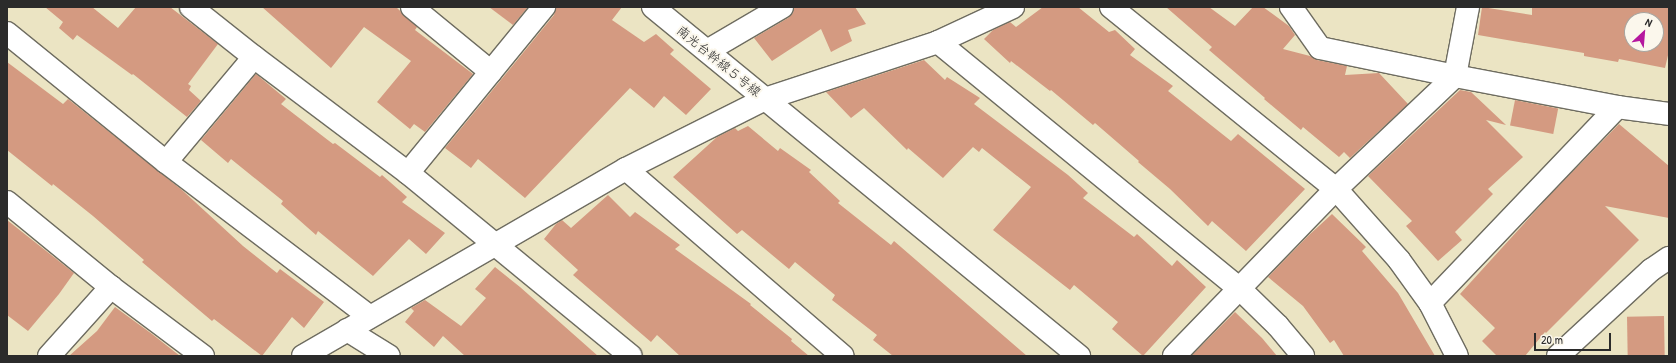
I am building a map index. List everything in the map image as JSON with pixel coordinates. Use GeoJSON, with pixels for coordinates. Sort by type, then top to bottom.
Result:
{"type":"FeatureCollection","features":[{"type":"Feature","properties":{"kind":"street"},"geometry":{"type":"LineString","coordinates":[[191,7],[254,57],[408,173],[631,356]]}},
{"type":"Feature","properties":{"kind":"street"},"geometry":{"type":"LineString","coordinates":[[412,7],[491,72]]}},
{"type":"Feature","properties":{"kind":"street"},"geometry":{"type":"LineString","coordinates":[[408,173],[544,7]]}},
{"type":"Feature","properties":{"kind":"street","name":"南光台幹線５号線"},"geometry":{"type":"LineString","coordinates":[[653,7],[1079,356]]}},
{"type":"Feature","properties":{"kind":"street"},"geometry":{"type":"LineString","coordinates":[[707,51],[782,7]]}},
{"type":"Feature","properties":{"kind":"street"},"geometry":{"type":"LineString","coordinates":[[302,356],[626,169],[766,99],[938,42],[1013,7]]}},
{"type":"Feature","properties":{"kind":"street"},"geometry":{"type":"LineString","coordinates":[[1111,7],[1336,189],[1399,260],[1430,303],[1457,356]]}},
{"type":"Feature","properties":{"kind":"street"},"geometry":{"type":"LineString","coordinates":[[1291,7],[1320,48],[1617,107],[1669,114]]}},
{"type":"Feature","properties":{"kind":"street"},"geometry":{"type":"LineString","coordinates":[[1174,356],[1336,189],[1455,76],[1468,7]]}},
{"type":"Feature","properties":{"kind":"street"},"geometry":{"type":"LineString","coordinates":[[7,33],[166,162],[369,316]]}},
{"type":"Feature","properties":{"kind":"street"},"geometry":{"type":"LineString","coordinates":[[938,42],[1239,288],[1278,326],[1303,356]]}},
{"type":"Feature","properties":{"kind":"street"},"geometry":{"type":"LineString","coordinates":[[166,162],[254,57]]}},
{"type":"Feature","properties":{"kind":"street"},"geometry":{"type":"LineString","coordinates":[[1430,303],[1617,107]]}},
{"type":"Feature","properties":{"kind":"street"},"geometry":{"type":"LineString","coordinates":[[626,169],[843,356]]}},
{"type":"Feature","properties":{"kind":"street"},"geometry":{"type":"LineString","coordinates":[[7,202],[111,287],[203,356]]}},
{"type":"Feature","properties":{"kind":"street"},"geometry":{"type":"LineString","coordinates":[[1558,356],[1651,270],[1669,258]]}},
{"type":"Feature","properties":{"kind":"street"},"geometry":{"type":"LineString","coordinates":[[49,356],[111,287]]}},
{"type":"Feature","properties":{"kind":"street"},"geometry":{"type":"LineString","coordinates":[[347,330],[389,356]]}},
{"type":"Feature","properties":{"kind":"building"},"geometry":{"type":"Polygon","coordinates":[[[45,7],[92,7],[118,28],[136,7],[170,7],[218,44],[188,84],[191,86],[189,90],[201,101],[187,117],[133,74],[132,75],[77,35],[73,40],[59,28],[63,22],[45,7]]]}},
{"type":"Feature","properties":{"kind":"building"},"geometry":{"type":"Polygon","coordinates":[[[262,7],[396,7],[417,27],[415,30],[473,74],[425,132],[414,124],[410,129],[377,102],[411,61],[364,27],[331,68],[262,7]]]}},
{"type":"Feature","properties":{"kind":"building"},"geometry":{"type":"Polygon","coordinates":[[[489,7],[528,7],[513,25],[489,7]]]}},
{"type":"Feature","properties":{"kind":"building"},"geometry":{"type":"Polygon","coordinates":[[[556,7],[622,7],[612,20],[644,42],[656,34],[674,50],[670,54],[711,89],[686,115],[664,96],[654,108],[630,88],[525,198],[478,159],[471,168],[445,148],[554,15],[556,7]]]}},
{"type":"Feature","properties":{"kind":"building"},"geometry":{"type":"Polygon","coordinates":[[[794,7],[855,7],[866,24],[848,30],[852,41],[831,52],[821,29],[772,61],[754,38],[788,18],[793,13],[794,7]]]}},
{"type":"Feature","properties":{"kind":"building"},"geometry":{"type":"Polygon","coordinates":[[[1043,7],[1078,7],[1109,32],[1115,30],[1135,49],[1130,55],[1173,86],[1168,91],[1231,141],[1238,134],[1305,189],[1246,251],[1212,221],[1208,226],[1170,189],[1095,123],[1093,125],[1051,90],[1050,91],[1011,61],[1010,63],[984,39],[993,30],[1010,22],[1016,27],[1043,7]]]}},
{"type":"Feature","properties":{"kind":"building"},"geometry":{"type":"Polygon","coordinates":[[[1166,7],[1209,7],[1235,26],[1253,7],[1263,7],[1289,26],[1295,35],[1283,49],[1310,56],[1317,60],[1347,66],[1345,75],[1379,73],[1408,104],[1350,158],[1344,152],[1339,157],[1303,127],[1301,130],[1264,99],[1265,98],[1209,50],[1212,47],[1166,7]]]}},
{"type":"Feature","properties":{"kind":"building"},"geometry":{"type":"Polygon","coordinates":[[[1482,7],[1532,15],[1532,7],[1669,7],[1669,51],[1665,68],[1619,59],[1618,62],[1584,56],[1584,53],[1478,35],[1482,7]]]}},
{"type":"Feature","properties":{"kind":"building"},"geometry":{"type":"Polygon","coordinates":[[[924,60],[945,80],[947,77],[980,98],[974,104],[1068,175],[1088,193],[1083,198],[1134,237],[1137,234],[1172,266],[1177,260],[1206,287],[1143,356],[1112,329],[1118,322],[1074,285],[1070,290],[993,230],[1031,187],[982,148],[979,152],[973,147],[943,178],[908,148],[907,150],[864,108],[851,118],[826,92],[924,60]]]}},
{"type":"Feature","properties":{"kind":"building"},"geometry":{"type":"Polygon","coordinates":[[[7,62],[63,104],[68,99],[182,190],[243,246],[277,273],[280,269],[324,302],[304,328],[292,317],[262,356],[214,319],[212,321],[142,262],[144,260],[93,216],[7,150],[7,62]]]}},
{"type":"Feature","properties":{"kind":"building"},"geometry":{"type":"Polygon","coordinates":[[[256,74],[286,99],[281,104],[333,144],[335,143],[380,177],[382,175],[407,197],[402,202],[445,233],[426,254],[409,239],[373,276],[318,231],[316,235],[281,204],[283,201],[231,159],[228,163],[201,140],[256,74]]]}},
{"type":"Feature","properties":{"kind":"building"},"geometry":{"type":"Polygon","coordinates":[[[1460,90],[1471,92],[1506,125],[1486,120],[1523,157],[1488,189],[1493,194],[1455,232],[1462,240],[1438,261],[1406,226],[1412,221],[1368,176],[1460,90]]]}},
{"type":"Feature","properties":{"kind":"building"},"geometry":{"type":"Polygon","coordinates":[[[1515,100],[1558,108],[1553,134],[1510,126],[1515,100]]]}},
{"type":"Feature","properties":{"kind":"building"},"geometry":{"type":"Polygon","coordinates":[[[1619,124],[1669,166],[1669,218],[1605,206],[1639,240],[1546,333],[1545,332],[1525,356],[1497,356],[1482,341],[1495,328],[1460,294],[1550,195],[1619,124]]]}},
{"type":"Feature","properties":{"kind":"building"},"geometry":{"type":"Polygon","coordinates":[[[748,126],[778,151],[780,148],[811,170],[809,172],[840,201],[838,203],[891,245],[894,241],[1027,356],[893,356],[873,340],[877,335],[832,300],[835,295],[795,262],[789,269],[742,230],[737,234],[673,177],[717,137],[735,128],[738,131],[748,126]]]}},
{"type":"Feature","properties":{"kind":"building"},"geometry":{"type":"Polygon","coordinates":[[[608,195],[630,217],[635,212],[680,245],[675,249],[751,304],[750,305],[792,339],[791,341],[809,356],[680,356],[657,335],[651,342],[573,275],[578,270],[544,239],[556,224],[562,220],[571,228],[608,195]]]}},
{"type":"Feature","properties":{"kind":"building"},"geometry":{"type":"Polygon","coordinates":[[[1332,214],[1366,247],[1362,251],[1398,293],[1435,356],[1344,356],[1334,340],[1330,343],[1303,306],[1268,277],[1332,214]]]}},
{"type":"Feature","properties":{"kind":"building"},"geometry":{"type":"Polygon","coordinates":[[[7,220],[74,273],[59,294],[28,331],[7,315],[7,220]]]}},
{"type":"Feature","properties":{"kind":"building"},"geometry":{"type":"Polygon","coordinates":[[[495,267],[520,287],[598,356],[465,356],[443,336],[434,347],[405,322],[414,311],[411,308],[425,300],[461,326],[486,298],[475,289],[495,267]]]}},
{"type":"Feature","properties":{"kind":"building"},"geometry":{"type":"Polygon","coordinates":[[[115,307],[180,356],[69,356],[97,331],[115,307]]]}},
{"type":"Feature","properties":{"kind":"building"},"geometry":{"type":"Polygon","coordinates":[[[1235,312],[1262,338],[1277,356],[1191,356],[1235,312]]]}},
{"type":"Feature","properties":{"kind":"building"},"geometry":{"type":"Polygon","coordinates":[[[1664,316],[1665,356],[1628,356],[1627,317],[1664,316]]]}}]}
